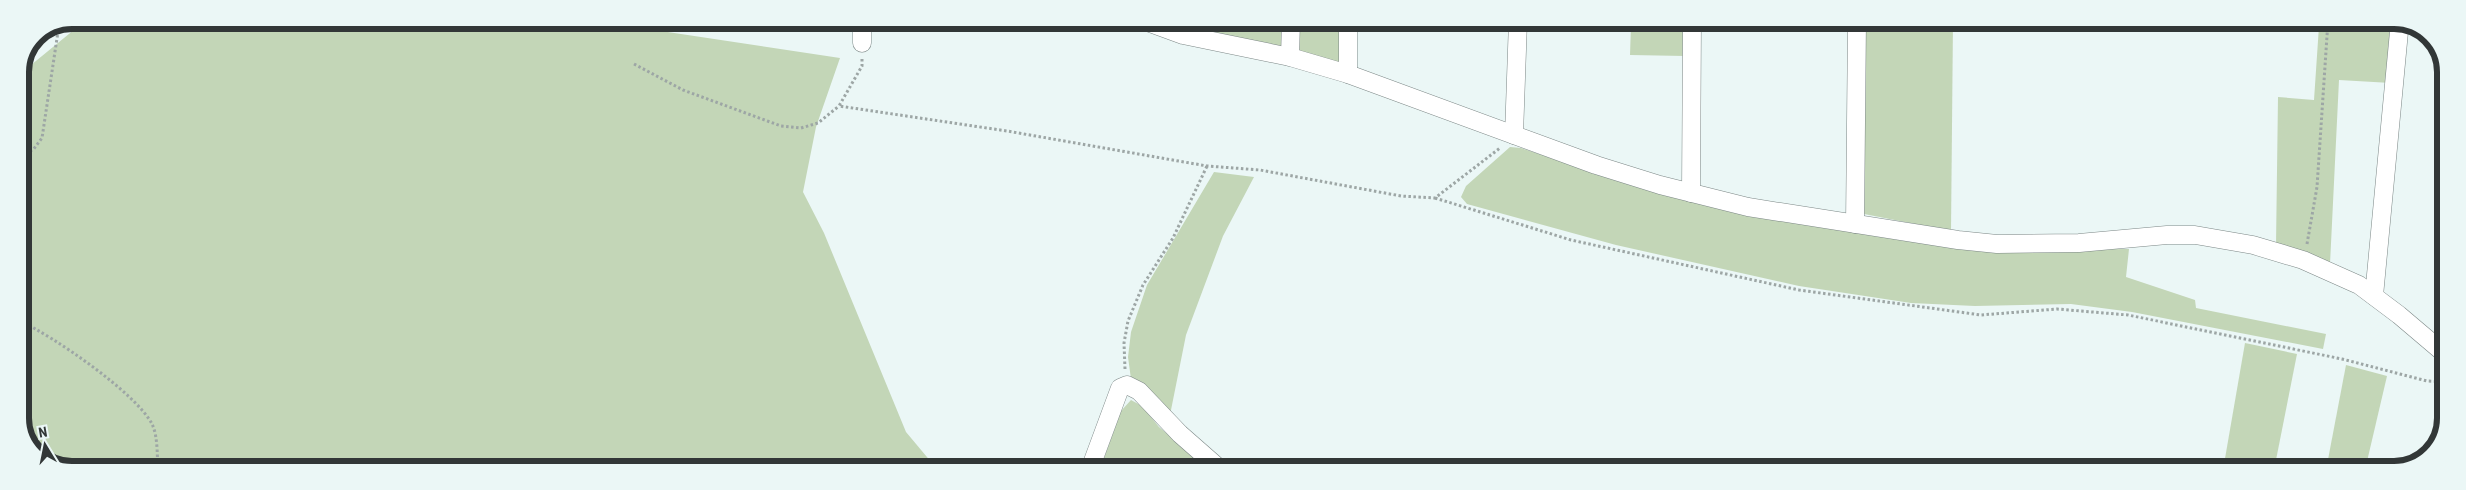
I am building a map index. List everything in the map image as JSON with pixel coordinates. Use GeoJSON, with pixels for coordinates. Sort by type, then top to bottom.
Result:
{"type":"FeatureCollection","features":[{"type":"Feature","properties":{"kind":"street"},"geometry":{"type":"LineString","coordinates":[[862,29],[862,44]]}},
{"type":"Feature","properties":{"kind":"street"},"geometry":{"type":"LineString","coordinates":[[1167,29],[1183,35],[1290,57],[1348,74],[1596,165],[1691,193],[1748,206],[1855,224],[1996,244],[2070,243],[2143,236],[2195,235],[2252,245],[2303,260],[2334,272],[2374,296],[2437,347]]}},
{"type":"Feature","properties":{"kind":"street"},"geometry":{"type":"LineString","coordinates":[[1290,57],[1291,29]]}},
{"type":"Feature","properties":{"kind":"street"},"geometry":{"type":"LineString","coordinates":[[1348,29],[1348,74]]}},
{"type":"Feature","properties":{"kind":"street"},"geometry":{"type":"LineString","coordinates":[[1514,136],[1518,29]]}},
{"type":"Feature","properties":{"kind":"street"},"geometry":{"type":"LineString","coordinates":[[1691,193],[1692,29]]}},
{"type":"Feature","properties":{"kind":"street"},"geometry":{"type":"LineString","coordinates":[[1855,224],[1857,29]]}},
{"type":"Feature","properties":{"kind":"street"},"geometry":{"type":"LineString","coordinates":[[2374,296],[2399,30]]}},
{"type":"Feature","properties":{"kind":"street"},"geometry":{"type":"LineString","coordinates":[[1093,461],[1113,402],[1120,388],[1127,385],[1139,391],[1180,434],[1212,461]]}},
{"type":"Feature","properties":{"kind":"path"},"geometry":{"type":"LineString","coordinates":[[2303,260],[2317,187],[2327,29]]}},
{"type":"Feature","properties":{"kind":"path"},"geometry":{"type":"LineString","coordinates":[[29,151],[34,150],[42,138],[58,31]]}},
{"type":"Feature","properties":{"kind":"path"},"geometry":{"type":"LineString","coordinates":[[634,64],[683,90],[781,126],[801,128],[818,123],[839,106],[862,66],[862,44]]}},
{"type":"Feature","properties":{"kind":"path"},"geometry":{"type":"LineString","coordinates":[[839,106],[1008,131],[1207,166],[1260,170],[1401,196],[1434,198],[1571,240],[1798,290],[1981,315],[2057,309],[2128,315],[2342,359],[2427,381],[2437,382]]}},
{"type":"Feature","properties":{"kind":"path"},"geometry":{"type":"LineString","coordinates":[[1434,198],[1514,136]]}},
{"type":"Feature","properties":{"kind":"path"},"geometry":{"type":"LineString","coordinates":[[1127,385],[1124,343],[1128,321],[1143,285],[1173,238],[1207,166]]}},
{"type":"Feature","properties":{"kind":"path"},"geometry":{"type":"LineString","coordinates":[[29,326],[53,338],[93,368],[138,406],[152,424],[157,461]]}},
{"type":"Feature","properties":{"kind":"green space"},"geometry":{"type":"Polygon","coordinates":[[[75,29],[648,29],[840,58],[816,127],[803,192],[824,233],[906,432],[930,461],[72,461],[55,458],[39,447],[32,435],[29,421],[30,66],[75,29]]]}},
{"type":"Feature","properties":{"kind":"green space"},"geometry":{"type":"Polygon","coordinates":[[[1191,29],[1342,29],[1341,63],[1191,29]]]}},
{"type":"Feature","properties":{"kind":"green space"},"geometry":{"type":"Polygon","coordinates":[[[1631,29],[1685,29],[1685,56],[1630,55],[1631,29]]]}},
{"type":"Feature","properties":{"kind":"green space"},"geometry":{"type":"Polygon","coordinates":[[[1866,29],[1953,29],[1951,231],[1864,214],[1866,29]]]}},
{"type":"Feature","properties":{"kind":"green space"},"geometry":{"type":"Polygon","coordinates":[[[2319,29],[2395,29],[2391,83],[2339,80],[2330,264],[2276,245],[2278,97],[2314,100],[2319,29]]]}},
{"type":"Feature","properties":{"kind":"green space"},"geometry":{"type":"Polygon","coordinates":[[[1510,147],[1521,148],[1667,196],[1745,213],[1899,240],[1974,250],[2129,249],[2126,277],[2195,300],[2196,308],[2326,334],[2323,349],[2132,312],[2071,304],[1975,306],[1911,303],[1799,286],[1616,245],[1467,204],[1461,197],[1466,186],[1510,147]]]}},
{"type":"Feature","properties":{"kind":"green space"},"geometry":{"type":"Polygon","coordinates":[[[1214,172],[1254,177],[1223,236],[1186,335],[1170,415],[1131,379],[1128,357],[1131,332],[1147,285],[1214,172]]]}},
{"type":"Feature","properties":{"kind":"green space"},"geometry":{"type":"Polygon","coordinates":[[[2245,343],[2297,354],[2276,461],[2225,461],[2245,343]]]}},
{"type":"Feature","properties":{"kind":"green space"},"geometry":{"type":"Polygon","coordinates":[[[2346,365],[2387,376],[2367,461],[2328,461],[2346,365]]]}},
{"type":"Feature","properties":{"kind":"green space"},"geometry":{"type":"Polygon","coordinates":[[[1131,400],[1142,406],[1159,427],[1200,461],[1103,461],[1121,411],[1131,400]]]}}]}
